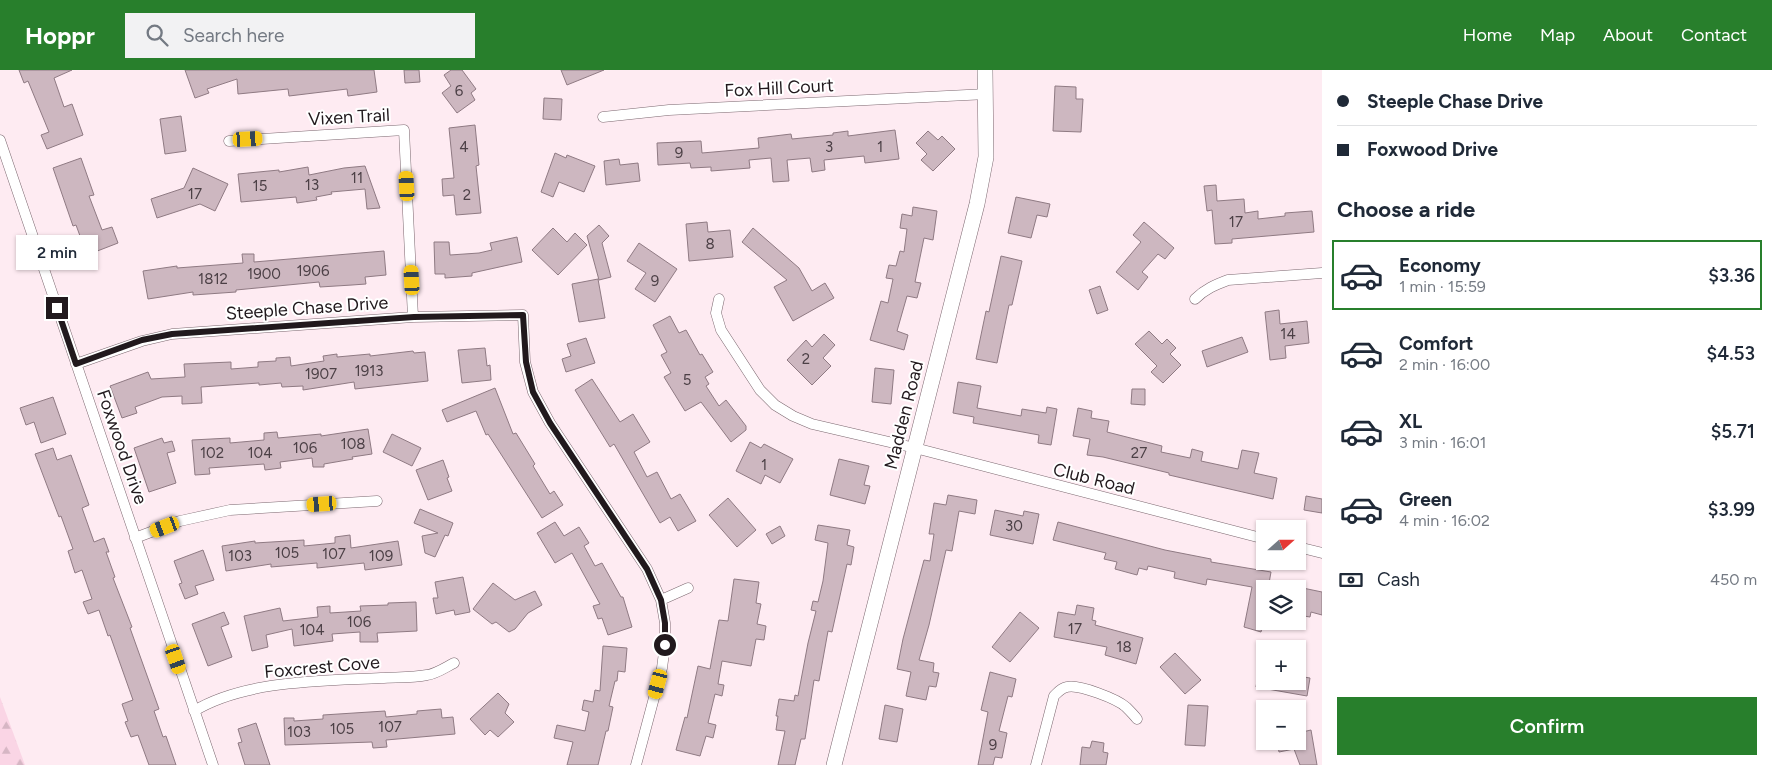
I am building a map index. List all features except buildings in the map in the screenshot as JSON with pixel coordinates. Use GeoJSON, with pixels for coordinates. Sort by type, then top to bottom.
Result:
{"type":"FeatureCollection","features":[{"type":"Feature","properties":{"kind":"street","name":"Madden Road"},"geometry":{"type":"LineString","coordinates":[[834,765],[977,204],[986,157],[987,94],[985,70]]}},
{"type":"Feature","properties":{"kind":"street","name":"Fox Hill Court"},"geometry":{"type":"LineString","coordinates":[[604,117],[669,110],[987,94]]}},
{"type":"Feature","properties":{"kind":"street","name":"Vixen Trail"},"geometry":{"type":"LineString","coordinates":[[229,140],[404,130],[414,317]]}},
{"type":"Feature","properties":{"kind":"street","name":"Foxwood Drive"},"geometry":{"type":"LineString","coordinates":[[0,140],[212,765]]}},
{"type":"Feature","properties":{"kind":"street"},"geometry":{"type":"LineString","coordinates":[[1195,299],[1214,285],[1228,280],[1322,273]]}},
{"type":"Feature","properties":{"kind":"street","name":"Club Road"},"geometry":{"type":"LineString","coordinates":[[719,299],[716,313],[721,330],[752,380],[775,405],[793,416],[812,424],[915,448],[1001,472],[1256,536]]}},
{"type":"Feature","properties":{"kind":"street","name":"Steeple Chase Drive"},"geometry":{"type":"LineString","coordinates":[[76,364],[142,340],[172,334],[414,317],[523,315],[529,381],[539,405],[647,569],[661,600],[665,623],[662,668],[636,765]]}},
{"type":"Feature","properties":{"kind":"street"},"geometry":{"type":"LineString","coordinates":[[136,538],[180,521],[230,510],[377,501]]}},
{"type":"Feature","properties":{"kind":"street"},"geometry":{"type":"LineString","coordinates":[[1306,549],[1322,553]]}},
{"type":"Feature","properties":{"kind":"street"},"geometry":{"type":"LineString","coordinates":[[661,600],[688,588]]}},
{"type":"Feature","properties":{"kind":"street","name":"Foxcrest Cove"},"geometry":{"type":"LineString","coordinates":[[194,711],[226,697],[262,688],[299,682],[428,676],[454,663]]}},
{"type":"Feature","properties":{"kind":"street"},"geometry":{"type":"LineString","coordinates":[[1036,765],[1054,696],[1065,687],[1073,686],[1116,700],[1128,708],[1137,720]]}},
{"type":"Feature","properties":{"kind":"green space"},"geometry":{"type":"Polygon","coordinates":[[[0,697],[25,765],[0,765],[0,697]]]}},
{"type":"Feature","properties":{"kind":"route"},"geometry":{"type":"LineString","coordinates":[[57,308],[76,364],[142,340],[202,330],[414,317],[523,315],[526,362],[533,392],[550,423],[647,569],[661,600],[665,623],[665,645]]}}]}
